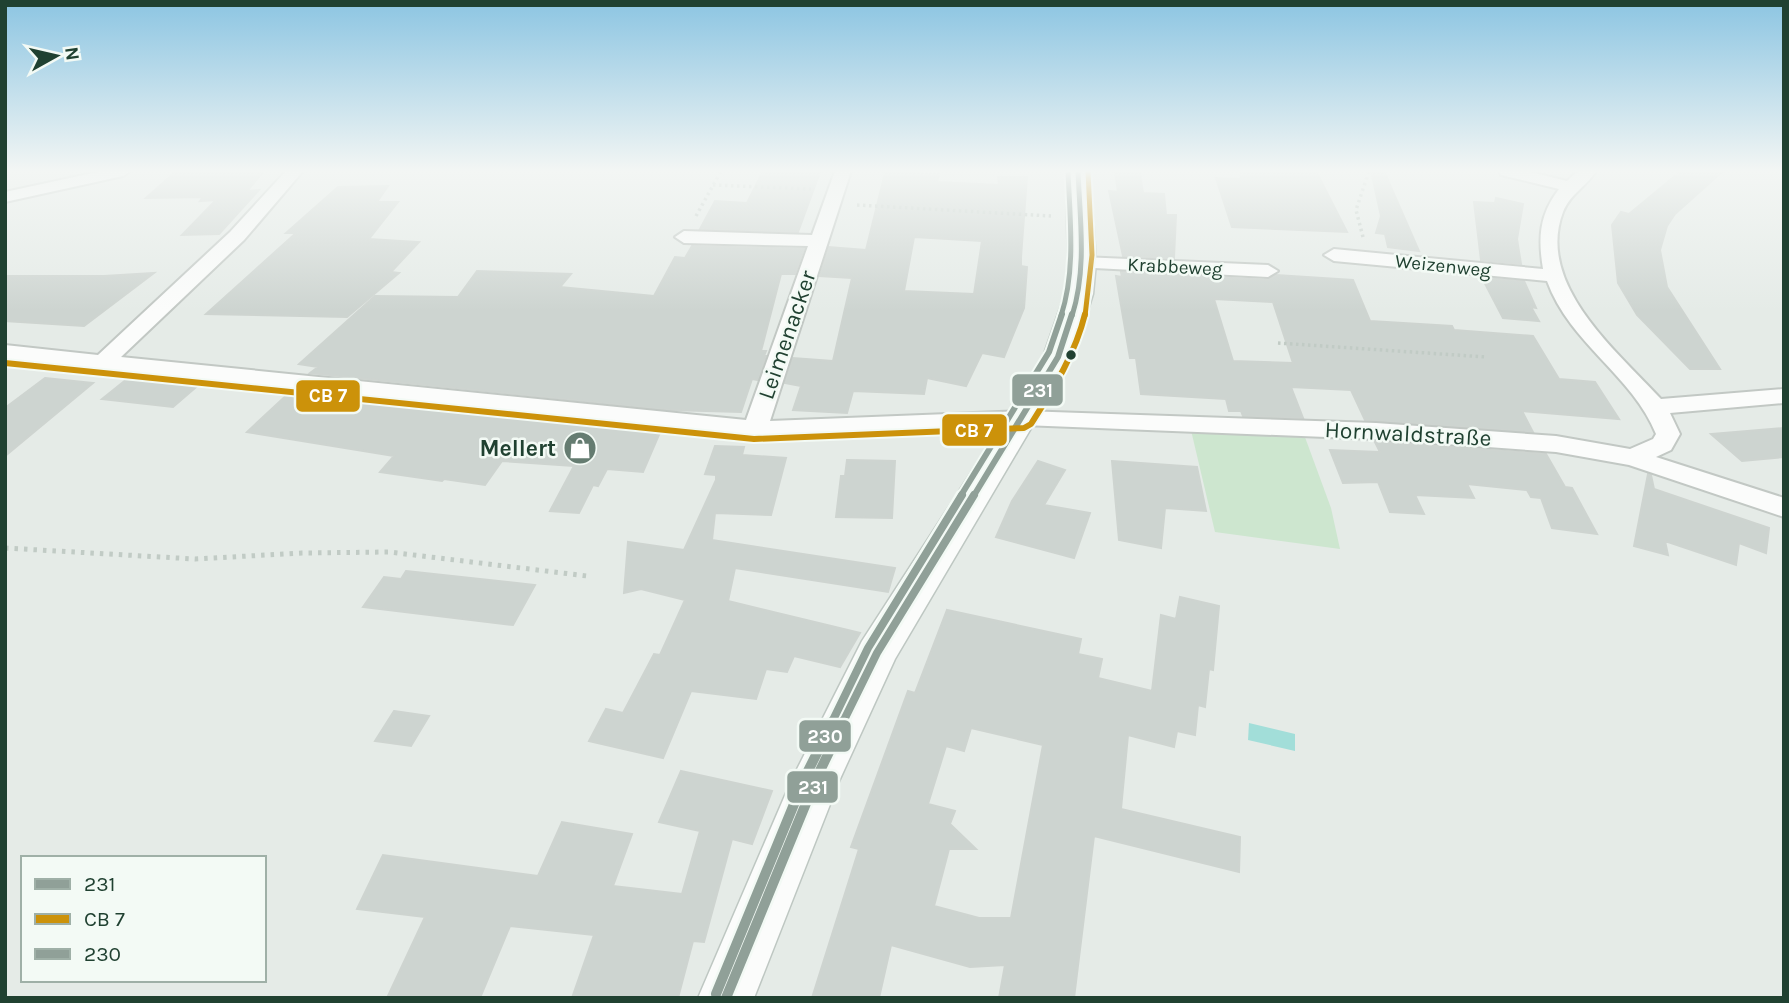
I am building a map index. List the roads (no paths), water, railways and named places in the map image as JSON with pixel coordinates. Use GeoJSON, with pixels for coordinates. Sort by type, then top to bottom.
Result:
{"type":"FeatureCollection","features":[{"type":"Feature","properties":{"kind":"main road"},"geometry":{"type":"LineString","coordinates":[[726,998],[816,779],[877,653],[1023,418],[1068,333],[1079,294],[1082,263],[1081,218]]}},
{"type":"Feature","properties":{"kind":"street"},"geometry":{"type":"LineString","coordinates":[[105,360],[253,218]]}},
{"type":"Feature","properties":{"kind":"street","name":"Leimenacker"},"geometry":{"type":"LineString","coordinates":[[755,429],[828,218]]}},
{"type":"Feature","properties":{"kind":"street"},"geometry":{"type":"LineString","coordinates":[[1551,218],[1547,231],[1552,276],[1590,339],[1655,407],[1668,434],[1662,444],[1633,458]]}},
{"type":"Feature","properties":{"kind":"street","name":"Leimenacker"},"geometry":{"type":"LineString","coordinates":[[684,237],[820,242]]}},
{"type":"Feature","properties":{"kind":"street","name":"Weizenweg"},"geometry":{"type":"LineString","coordinates":[[1334,255],[1552,276]]}},
{"type":"Feature","properties":{"kind":"street","name":"Krabbeweg"},"geometry":{"type":"LineString","coordinates":[[1082,263],[1268,271]]}},
{"type":"Feature","properties":{"kind":"street","name":"Hornwaldstraße"},"geometry":{"type":"LineString","coordinates":[[5,352],[105,360],[755,429],[1023,418],[1477,438],[1556,444],[1633,458],[1784,508]]}},
{"type":"Feature","properties":{"kind":"street"},"geometry":{"type":"LineString","coordinates":[[1655,407],[1784,396]]}},
{"type":"Feature","properties":{"kind":"water"},"geometry":{"type":"Polygon","coordinates":[[[1249,723],[1295,734],[1295,751],[1248,740],[1249,723]]]}},
{"type":"Feature","properties":{"kind":"place","name":"Mellert"},"geometry":{"type":"Point","coordinates":[580,448]}}]}
